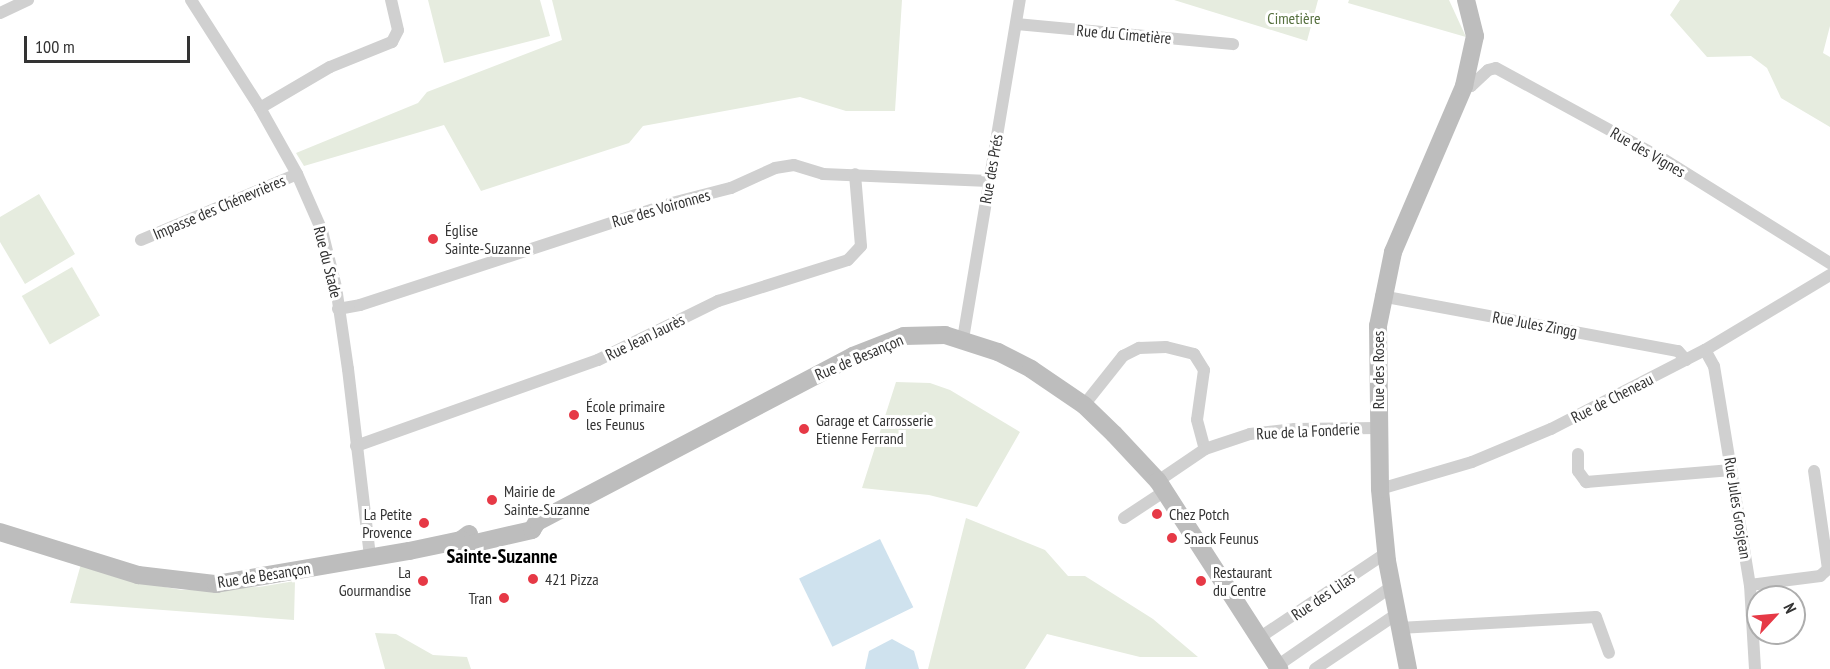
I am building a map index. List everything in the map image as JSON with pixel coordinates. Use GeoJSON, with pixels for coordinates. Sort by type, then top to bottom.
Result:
{"type":"FeatureCollection","features":[{"type":"Feature","properties":{"kind":"main road","name":"Rue des Roses"},"geometry":{"type":"LineString","coordinates":[[1408,669],[1391,587],[1380,489],[1378,428],[1381,296],[1393,252],[1464,86],[1475,36],[1466,0]]}},
{"type":"Feature","properties":{"kind":"main road","name":"Rue de Besançon"},"geometry":{"type":"LineString","coordinates":[[0,532],[138,575],[185,584],[245,581],[461,540],[467,545],[532,530],[537,522],[853,356],[914,334],[963,339],[1031,369],[1084,405],[1162,486],[1278,668]]}},
{"type":"Feature","properties":{"kind":"street"},"geometry":{"type":"LineString","coordinates":[[0,13],[28,0]]}},
{"type":"Feature","properties":{"kind":"street","name":"Rue du Stade"},"geometry":{"type":"LineString","coordinates":[[191,0],[260,108],[297,174],[322,231],[338,309],[370,557]]}},
{"type":"Feature","properties":{"kind":"street"},"geometry":{"type":"LineString","coordinates":[[260,108],[330,67],[392,42],[398,30],[391,0]]}},
{"type":"Feature","properties":{"kind":"street","name":"Rue des Prés"},"geometry":{"type":"LineString","coordinates":[[963,339],[1020,0]]}},
{"type":"Feature","properties":{"kind":"street","name":"Rue du Cimetière"},"geometry":{"type":"LineString","coordinates":[[1016,24],[1233,44]]}},
{"type":"Feature","properties":{"kind":"street","name":"Rue des Vignes"},"geometry":{"type":"LineString","coordinates":[[1464,86],[1471,86],[1488,70],[1496,68],[1665,160],[1830,263]]}},
{"type":"Feature","properties":{"kind":"street","name":"Rue des Voironnes"},"geometry":{"type":"LineString","coordinates":[[338,309],[360,305],[628,217],[731,188],[761,172],[794,165],[823,174],[989,181]]}},
{"type":"Feature","properties":{"kind":"street","name":"Impasse des Chénevrières"},"geometry":{"type":"LineString","coordinates":[[141,240],[297,174]]}},
{"type":"Feature","properties":{"kind":"street","name":"Rue Jean Jaurès"},"geometry":{"type":"LineString","coordinates":[[356,446],[598,360],[718,301],[848,260],[861,246],[855,174]]}},
{"type":"Feature","properties":{"kind":"street","name":"Rue de Cheneau"},"geometry":{"type":"LineString","coordinates":[[1380,489],[1472,462],[1608,400],[1705,350],[1830,275]]}},
{"type":"Feature","properties":{"kind":"street","name":"Rue Jules Zingg"},"geometry":{"type":"LineString","coordinates":[[1381,296],[1678,351],[1686,360]]}},
{"type":"Feature","properties":{"kind":"street"},"geometry":{"type":"LineString","coordinates":[[1084,405],[1123,356],[1138,348],[1166,347],[1194,354],[1204,370],[1197,420],[1205,449]]}},
{"type":"Feature","properties":{"kind":"street","name":"Rue Jules Grosjean"},"geometry":{"type":"LineString","coordinates":[[1705,350],[1714,366],[1750,585]]}},
{"type":"Feature","properties":{"kind":"street","name":"Rue de la Fonderie"},"geometry":{"type":"LineString","coordinates":[[1124,518],[1205,449],[1268,431],[1378,428]]}},
{"type":"Feature","properties":{"kind":"street"},"geometry":{"type":"LineString","coordinates":[[1578,454],[1578,471],[1586,482],[1732,470]]}},
{"type":"Feature","properties":{"kind":"street"},"geometry":{"type":"LineString","coordinates":[[1750,585],[1820,576],[1828,569],[1814,471]]}},
{"type":"Feature","properties":{"kind":"street","name":"Rue des Lilas"},"geometry":{"type":"LineString","coordinates":[[1259,638],[1386,554]]}},
{"type":"Feature","properties":{"kind":"street"},"geometry":{"type":"LineString","coordinates":[[1278,668],[1391,587]]}},
{"type":"Feature","properties":{"kind":"street"},"geometry":{"type":"LineString","coordinates":[[1315,669],[1398,621],[1596,616],[1609,653]]}},
{"type":"Feature","properties":{"kind":"street","name":"Rue Jules Grosjean"},"geometry":{"type":"LineString","coordinates":[[1754,645],[1755,669]]}},
{"type":"Feature","properties":{"kind":"green space"},"geometry":{"type":"Polygon","coordinates":[[[428,0],[540,0],[550,36],[444,63],[428,0]]]}},
{"type":"Feature","properties":{"kind":"green space"},"geometry":{"type":"Polygon","coordinates":[[[552,0],[902,0],[895,111],[846,111],[800,97],[643,126],[629,143],[481,191],[444,125],[304,166],[296,153],[418,103],[427,92],[562,40],[552,0]]]}},
{"type":"Feature","properties":{"kind":"green space","name":"Cimetière"},"geometry":{"type":"Polygon","coordinates":[[[1174,0],[1318,0],[1307,41],[1174,0]]]}},
{"type":"Feature","properties":{"kind":"green space"},"geometry":{"type":"Polygon","coordinates":[[[1349,0],[1449,0],[1466,37],[1348,3],[1349,0]]]}},
{"type":"Feature","properties":{"kind":"green space"},"geometry":{"type":"Polygon","coordinates":[[[1680,0],[1830,0],[1830,26],[1823,53],[1830,57],[1830,127],[1781,98],[1767,68],[1751,56],[1707,57],[1670,15],[1680,0]]]}},
{"type":"Feature","properties":{"kind":"green space"},"geometry":{"type":"Polygon","coordinates":[[[39,194],[75,254],[25,284],[0,242],[0,217],[39,194]]]}},
{"type":"Feature","properties":{"kind":"green space"},"geometry":{"type":"Polygon","coordinates":[[[72,267],[100,315],[50,344],[22,296],[72,267]]]}},
{"type":"Feature","properties":{"kind":"green space"},"geometry":{"type":"Polygon","coordinates":[[[896,382],[930,383],[950,390],[1020,432],[977,507],[929,495],[862,488],[896,382]]]}},
{"type":"Feature","properties":{"kind":"green space"},"geometry":{"type":"Polygon","coordinates":[[[966,518],[1045,550],[1068,576],[1085,576],[1153,619],[1198,657],[1140,657],[1047,634],[1025,669],[928,669],[966,518]]]}},
{"type":"Feature","properties":{"kind":"green space"},"geometry":{"type":"Polygon","coordinates":[[[81,564],[136,582],[182,590],[259,587],[295,581],[294,620],[70,603],[81,564]]]}},
{"type":"Feature","properties":{"kind":"green space"},"geometry":{"type":"Polygon","coordinates":[[[375,633],[396,634],[433,655],[467,657],[471,669],[385,669],[375,633]]]}},
{"type":"Feature","properties":{"kind":"water"},"geometry":{"type":"Polygon","coordinates":[[[880,539],[913,607],[832,647],[799,578],[880,539]]]}},
{"type":"Feature","properties":{"kind":"water"},"geometry":{"type":"Polygon","coordinates":[[[892,639],[914,651],[919,669],[865,669],[869,651],[892,639]]]}},
{"type":"Feature","properties":{"kind":"place","name":"Église Sainte-Suzanne"},"geometry":{"type":"Point","coordinates":[433,239]}},
{"type":"Feature","properties":{"kind":"place","name":"École primaire les Feunus"},"geometry":{"type":"Point","coordinates":[574,415]}},
{"type":"Feature","properties":{"kind":"place","name":"Garage et Carrosserie Etienne Ferrand"},"geometry":{"type":"Point","coordinates":[804,429]}},
{"type":"Feature","properties":{"kind":"place","name":"Mairie de Sainte-Suzanne"},"geometry":{"type":"Point","coordinates":[492,500]}},
{"type":"Feature","properties":{"kind":"place","name":"Chez Potch"},"geometry":{"type":"Point","coordinates":[1157,514]}},
{"type":"Feature","properties":{"kind":"place","name":"La Petite Provence"},"geometry":{"type":"Point","coordinates":[424,523]}},
{"type":"Feature","properties":{"kind":"place","name":"Snack Feunus"},"geometry":{"type":"Point","coordinates":[1172,538]}},
{"type":"Feature","properties":{"kind":"place","name":"421 Pizza"},"geometry":{"type":"Point","coordinates":[533,579]}},
{"type":"Feature","properties":{"kind":"place","name":"La Gourmandise"},"geometry":{"type":"Point","coordinates":[423,581]}},
{"type":"Feature","properties":{"kind":"place","name":"Restaurant du Centre"},"geometry":{"type":"Point","coordinates":[1201,581]}},
{"type":"Feature","properties":{"kind":"place","name":"Tran"},"geometry":{"type":"Point","coordinates":[504,598]}},
{"type":"Feature","properties":{"kind":"district","name":"Sainte-Suzanne"},"geometry":{"type":"Point","coordinates":[502,556]}}]}
